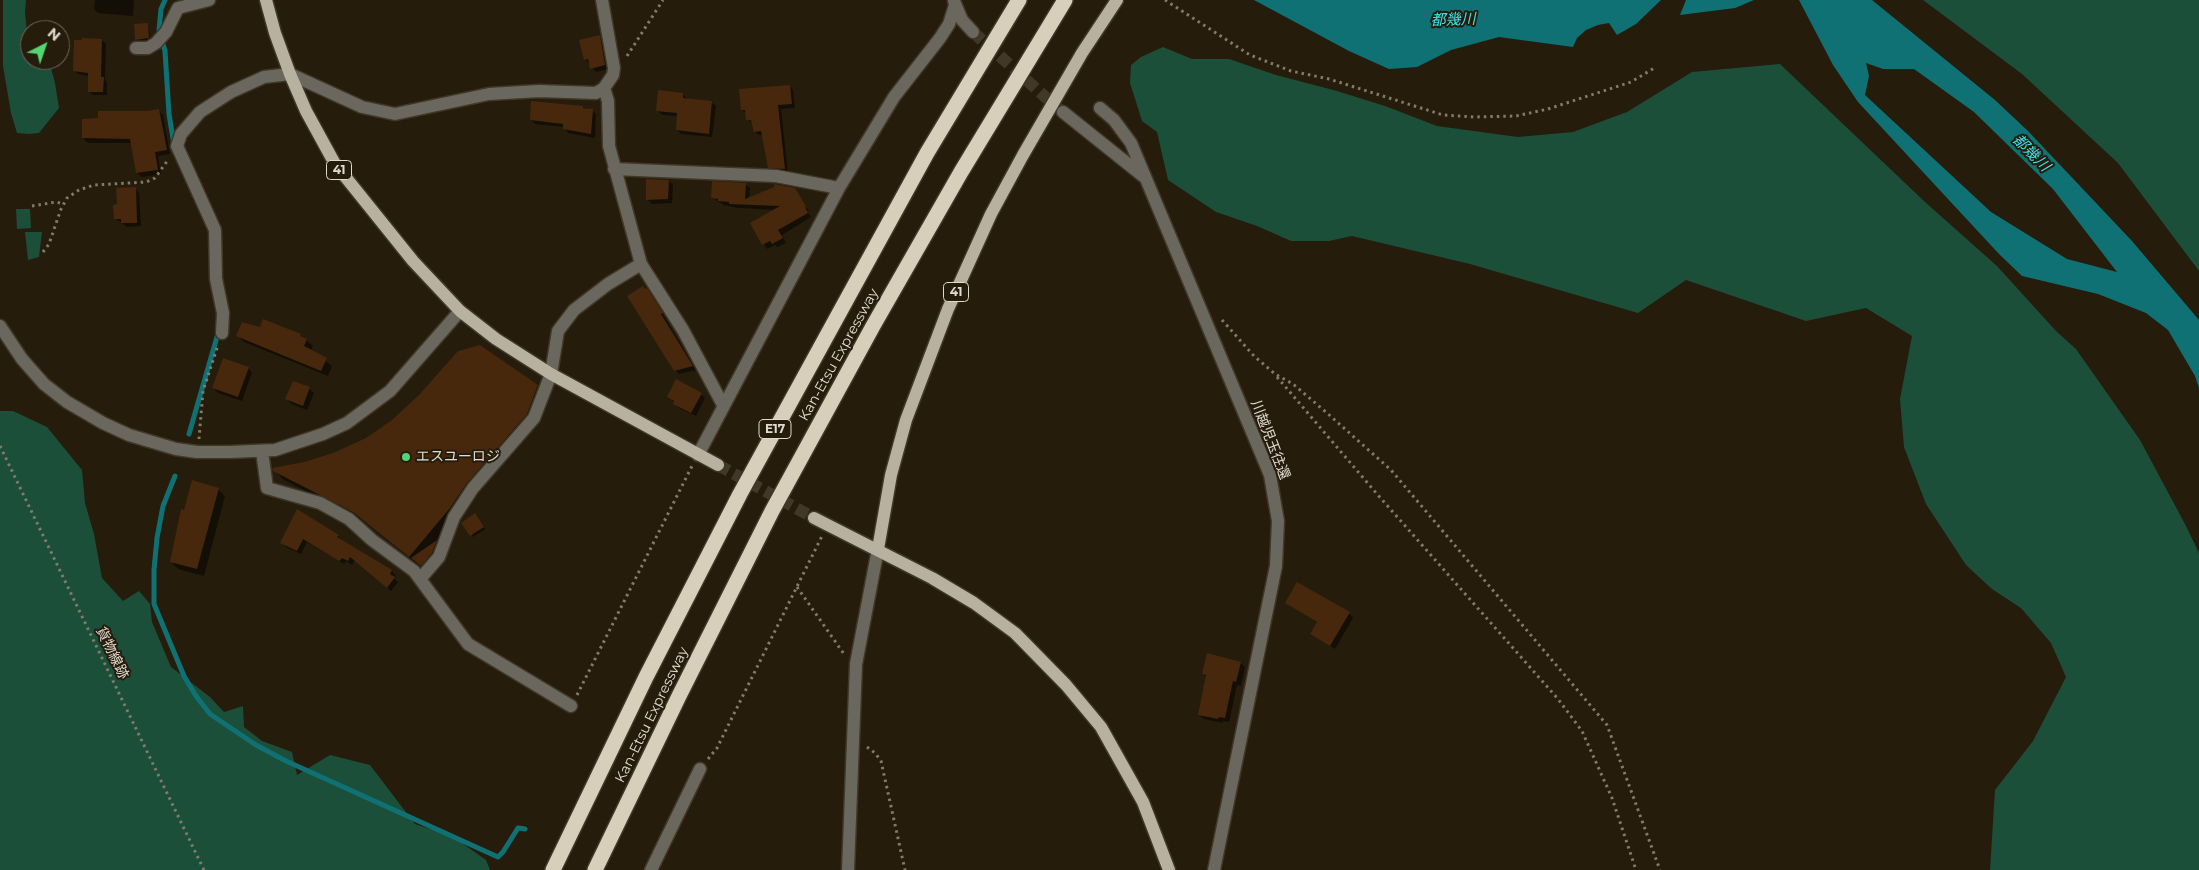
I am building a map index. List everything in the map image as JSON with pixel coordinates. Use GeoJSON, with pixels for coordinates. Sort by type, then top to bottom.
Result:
{"type":"FeatureCollection","features":[{"type":"Feature","properties":{"kind":"highway","name":"Kan-Etsu Expressway"},"geometry":{"type":"LineString","coordinates":[[554,870],[646,677],[740,494],[927,153],[1019,0]]}},
{"type":"Feature","properties":{"kind":"highway","name":"Kan-Etsu Expressway"},"geometry":{"type":"LineString","coordinates":[[595,870],[679,696],[777,503],[872,326],[1065,0]]}},
{"type":"Feature","properties":{"kind":"main road","name":"41"},"geometry":{"type":"LineString","coordinates":[[266,0],[275,33],[290,74],[306,111],[335,164],[406,253],[460,311],[496,339],[551,374],[718,465]]}},
{"type":"Feature","properties":{"kind":"main road","name":"41"},"geometry":{"type":"LineString","coordinates":[[878,550],[891,475],[906,420],[948,309],[991,214],[1023,155],[1082,53],[1117,0]]}},
{"type":"Feature","properties":{"kind":"main road"},"geometry":{"type":"LineString","coordinates":[[814,518],[932,578],[974,603],[1015,633],[1066,685],[1101,726],[1143,802],[1169,870]]}},
{"type":"Feature","properties":{"kind":"street"},"geometry":{"type":"LineString","coordinates":[[136,48],[148,48],[156,43],[166,32],[178,8],[209,0]]}},
{"type":"Feature","properties":{"kind":"street"},"geometry":{"type":"LineString","coordinates":[[222,333],[223,313],[216,279],[215,230],[177,146],[181,134],[200,112],[223,97],[264,77],[290,74],[362,107],[395,114],[489,94],[539,91],[596,93],[604,88],[613,76],[612,48],[602,0]]}},
{"type":"Feature","properties":{"kind":"street"},"geometry":{"type":"LineString","coordinates":[[954,2],[962,20],[973,32]]}},
{"type":"Feature","properties":{"kind":"street"},"geometry":{"type":"LineString","coordinates":[[698,455],[839,188],[894,97],[940,38],[948,24],[954,2]]}},
{"type":"Feature","properties":{"kind":"street"},"geometry":{"type":"LineString","coordinates":[[604,88],[608,101],[609,146],[641,264],[683,330],[723,406]]}},
{"type":"Feature","properties":{"kind":"street","name":"川越児玉往還"},"geometry":{"type":"LineString","coordinates":[[1100,108],[1114,120],[1131,143],[1270,475],[1278,521],[1276,566],[1214,870]]}},
{"type":"Feature","properties":{"kind":"street"},"geometry":{"type":"LineString","coordinates":[[1063,112],[1145,178]]}},
{"type":"Feature","properties":{"kind":"street"},"geometry":{"type":"LineString","coordinates":[[614,169],[776,176],[839,188]]}},
{"type":"Feature","properties":{"kind":"street"},"geometry":{"type":"LineString","coordinates":[[420,579],[439,557],[454,517],[474,488],[534,418],[551,374],[558,331],[574,310],[608,284],[641,264]]}},
{"type":"Feature","properties":{"kind":"street"},"geometry":{"type":"LineString","coordinates":[[0,326],[22,359],[44,384],[67,402],[103,424],[129,435],[176,449],[197,452],[262,451],[275,450],[323,434],[348,423],[371,407],[390,391],[460,311]]}},
{"type":"Feature","properties":{"kind":"street"},"geometry":{"type":"LineString","coordinates":[[262,451],[268,488],[320,503],[349,519],[372,540],[414,571],[468,644],[570,706]]}},
{"type":"Feature","properties":{"kind":"street"},"geometry":{"type":"LineString","coordinates":[[848,870],[857,658],[878,550]]}},
{"type":"Feature","properties":{"kind":"street"},"geometry":{"type":"LineString","coordinates":[[651,870],[700,768]]}},
{"type":"Feature","properties":{"kind":"path"},"geometry":{"type":"LineString","coordinates":[[613,76],[663,0]]}},
{"type":"Feature","properties":{"kind":"path"},"geometry":{"type":"LineString","coordinates":[[1165,0],[1250,55],[1291,70],[1329,79],[1443,115],[1474,117],[1516,116],[1548,109],[1631,82],[1656,68]]}},
{"type":"Feature","properties":{"kind":"path"},"geometry":{"type":"LineString","coordinates":[[43,252],[49,244],[67,198],[79,190],[94,185],[146,182],[156,178],[177,146]]}},
{"type":"Feature","properties":{"kind":"path"},"geometry":{"type":"LineString","coordinates":[[32,206],[44,203],[64,204]]}},
{"type":"Feature","properties":{"kind":"path"},"geometry":{"type":"LineString","coordinates":[[1220,318],[1254,356],[1275,374],[1377,494],[1558,699],[1582,731],[1612,798],[1636,870]]}},
{"type":"Feature","properties":{"kind":"path"},"geometry":{"type":"LineString","coordinates":[[197,452],[204,390],[222,333]]}},
{"type":"Feature","properties":{"kind":"path"},"geometry":{"type":"LineString","coordinates":[[1275,374],[1293,384],[1390,470],[1607,725],[1660,870]]}},
{"type":"Feature","properties":{"kind":"path","name":"貨物線跡"},"geometry":{"type":"LineString","coordinates":[[0,446],[204,870]]}},
{"type":"Feature","properties":{"kind":"path"},"geometry":{"type":"LineString","coordinates":[[570,706],[698,455]]}},
{"type":"Feature","properties":{"kind":"path"},"geometry":{"type":"LineString","coordinates":[[700,768],[717,748],[828,524]]}},
{"type":"Feature","properties":{"kind":"path"},"geometry":{"type":"LineString","coordinates":[[797,587],[844,654],[857,658]]}},
{"type":"Feature","properties":{"kind":"path"},"geometry":{"type":"LineString","coordinates":[[853,740],[870,749],[881,761],[905,870]]}},
{"type":"Feature","properties":{"kind":"green space"},"geometry":{"type":"Polygon","coordinates":[[[3,0],[26,0],[26,20],[20,20],[20,70],[52,70],[59,108],[39,133],[17,133],[11,113],[3,66],[3,0]]]}},
{"type":"Feature","properties":{"kind":"green space"},"geometry":{"type":"Polygon","coordinates":[[[1923,0],[2199,0],[2199,271],[2118,163],[2022,74],[1923,0]]]}},
{"type":"Feature","properties":{"kind":"green space"},"geometry":{"type":"Polygon","coordinates":[[[1163,47],[1192,59],[1229,59],[1276,75],[1385,106],[1437,126],[1518,137],[1573,132],[1627,112],[1692,72],[1780,64],[1925,202],[1997,266],[2056,331],[2076,349],[2140,440],[2185,524],[2199,553],[2199,870],[1990,870],[1995,790],[2033,741],[2066,677],[2051,643],[2021,608],[1992,589],[1966,565],[1926,504],[1904,447],[1900,399],[1912,336],[1866,308],[1806,321],[1686,280],[1638,313],[1470,264],[1352,236],[1329,241],[1291,241],[1257,226],[1216,212],[1168,180],[1157,132],[1142,121],[1130,83],[1131,65],[1141,57],[1163,47]]]}},
{"type":"Feature","properties":{"kind":"green space"},"geometry":{"type":"Polygon","coordinates":[[[16,209],[30,209],[31,228],[17,229],[16,209]]]}},
{"type":"Feature","properties":{"kind":"green space"},"geometry":{"type":"Polygon","coordinates":[[[25,232],[42,232],[39,257],[28,260],[25,232]]]}},
{"type":"Feature","properties":{"kind":"green space"},"geometry":{"type":"Polygon","coordinates":[[[0,411],[13,411],[47,427],[82,470],[85,503],[94,534],[102,578],[123,601],[139,591],[150,604],[152,622],[171,667],[210,697],[224,712],[243,706],[244,727],[262,741],[292,752],[297,775],[330,755],[370,765],[415,824],[452,836],[486,860],[490,870],[0,870],[0,411]]]}},
{"type":"Feature","properties":{"kind":"water","name":"都幾川"},"geometry":{"type":"Polygon","coordinates":[[[1254,0],[1661,0],[1636,24],[1617,35],[1609,23],[1598,25],[1586,30],[1577,38],[1573,47],[1499,37],[1451,50],[1417,67],[1389,69],[1349,51],[1254,0]]]}},
{"type":"Feature","properties":{"kind":"water"},"geometry":{"type":"Polygon","coordinates":[[[1686,0],[1754,0],[1735,8],[1680,15],[1686,0]]]}},
{"type":"Feature","properties":{"kind":"water","name":"都幾川"},"geometry":{"type":"Polygon","coordinates":[[[1799,0],[1872,0],[1995,100],[2028,131],[2132,241],[2199,320],[2199,388],[2195,376],[2168,330],[2146,313],[2098,294],[2022,276],[1999,254],[1858,102],[1833,65],[1799,0]],[[1866,63],[1869,76],[1865,95],[1991,212],[2067,259],[2117,272],[2053,189],[1974,112],[1914,69],[1883,69],[1866,63]]]}},
{"type":"Feature","properties":{"kind":"building"},"geometry":{"type":"Polygon","coordinates":[[[148,23],[149,38],[135,40],[134,24],[148,23]]]}},
{"type":"Feature","properties":{"kind":"building"},"geometry":{"type":"Polygon","coordinates":[[[600,35],[605,65],[590,69],[588,59],[584,60],[579,40],[600,35]]]}},
{"type":"Feature","properties":{"kind":"building"},"geometry":{"type":"Polygon","coordinates":[[[82,38],[102,39],[101,77],[104,77],[103,92],[88,92],[88,73],[73,71],[74,40],[82,40],[82,38]]]}},
{"type":"Feature","properties":{"kind":"building"},"geometry":{"type":"Polygon","coordinates":[[[790,85],[792,104],[778,105],[785,169],[768,168],[761,131],[754,132],[751,120],[746,120],[745,110],[741,110],[739,89],[790,85]]]}},
{"type":"Feature","properties":{"kind":"building"},"geometry":{"type":"Polygon","coordinates":[[[658,90],[683,93],[683,98],[712,101],[709,134],[676,130],[677,113],[656,111],[658,90]]]}},
{"type":"Feature","properties":{"kind":"building"},"geometry":{"type":"Polygon","coordinates":[[[531,101],[583,106],[583,108],[593,109],[591,134],[563,129],[563,124],[530,120],[531,101]]]}},
{"type":"Feature","properties":{"kind":"building"},"geometry":{"type":"Polygon","coordinates":[[[159,109],[167,150],[155,152],[158,170],[136,173],[130,139],[82,138],[82,119],[98,118],[98,111],[147,111],[159,109]]]}},
{"type":"Feature","properties":{"kind":"building"},"geometry":{"type":"Polygon","coordinates":[[[646,179],[669,180],[668,199],[646,200],[646,179]]]}},
{"type":"Feature","properties":{"kind":"building"},"geometry":{"type":"Polygon","coordinates":[[[712,181],[746,183],[745,199],[774,187],[774,184],[795,188],[808,213],[778,230],[783,238],[772,244],[770,241],[762,245],[750,223],[780,206],[729,204],[729,202],[718,201],[718,199],[711,198],[712,181]]]}},
{"type":"Feature","properties":{"kind":"building"},"geometry":{"type":"Polygon","coordinates":[[[136,187],[137,223],[121,223],[121,219],[114,219],[113,205],[117,204],[116,188],[136,187]]]}},
{"type":"Feature","properties":{"kind":"building"},"geometry":{"type":"Polygon","coordinates":[[[643,286],[645,289],[647,288],[663,313],[661,314],[693,366],[674,371],[627,296],[643,286]]]}},
{"type":"Feature","properties":{"kind":"building"},"geometry":{"type":"Polygon","coordinates":[[[263,319],[301,334],[300,336],[307,339],[304,346],[327,358],[321,371],[236,336],[242,322],[260,327],[263,319]]]}},
{"type":"Feature","properties":{"kind":"building","name":"エスユーロジ"},"geometry":{"type":"Polygon","coordinates":[[[480,345],[538,385],[527,414],[467,483],[450,508],[409,557],[353,512],[273,471],[272,468],[304,462],[333,453],[366,438],[392,420],[419,395],[458,351],[480,345]]]}},
{"type":"Feature","properties":{"kind":"building"},"geometry":{"type":"Polygon","coordinates":[[[223,358],[249,367],[238,397],[212,388],[223,358]]]}},
{"type":"Feature","properties":{"kind":"building"},"geometry":{"type":"Polygon","coordinates":[[[676,379],[702,393],[691,413],[673,404],[674,401],[667,397],[676,379]]]}},
{"type":"Feature","properties":{"kind":"building"},"geometry":{"type":"Polygon","coordinates":[[[293,381],[310,387],[303,406],[285,399],[293,381]]]}},
{"type":"Feature","properties":{"kind":"building"},"geometry":{"type":"Polygon","coordinates":[[[192,480],[219,488],[197,569],[170,562],[181,509],[184,510],[192,480]]]}},
{"type":"Feature","properties":{"kind":"building"},"geometry":{"type":"Polygon","coordinates":[[[297,509],[339,535],[337,537],[392,570],[390,574],[395,577],[387,588],[350,557],[348,561],[342,558],[339,561],[303,539],[297,551],[280,543],[297,509]]]}},
{"type":"Feature","properties":{"kind":"building"},"geometry":{"type":"Polygon","coordinates":[[[475,513],[484,527],[470,536],[461,523],[475,513]]]}},
{"type":"Feature","properties":{"kind":"building"},"geometry":{"type":"Polygon","coordinates":[[[437,540],[432,553],[421,566],[411,558],[437,540]]]}},
{"type":"Feature","properties":{"kind":"building"},"geometry":{"type":"Polygon","coordinates":[[[1297,582],[1350,612],[1330,646],[1310,634],[1317,622],[1285,603],[1297,582]]]}},
{"type":"Feature","properties":{"kind":"building"},"geometry":{"type":"Polygon","coordinates":[[[1207,653],[1241,662],[1236,682],[1233,681],[1225,718],[1219,717],[1218,719],[1198,715],[1206,675],[1202,674],[1207,653]]]}},
{"type":"Feature","properties":{"kind":"waterway"},"geometry":{"type":"LineString","coordinates":[[165,0],[161,9],[159,30],[165,51],[169,114],[174,145]]}},
{"type":"Feature","properties":{"kind":"waterway"},"geometry":{"type":"LineString","coordinates":[[189,434],[219,330]]}},
{"type":"Feature","properties":{"kind":"waterway"},"geometry":{"type":"LineString","coordinates":[[175,476],[163,506],[157,538],[154,570],[154,604],[184,676],[210,714],[256,745],[286,761],[498,857],[518,828],[525,829]]}},
{"type":"Feature","properties":{"kind":"tunnel"},"geometry":{"type":"LineString","coordinates":[[973,32],[1061,111]]}},
{"type":"Feature","properties":{"kind":"tunnel"},"geometry":{"type":"LineString","coordinates":[[718,465],[814,518]]}},
{"type":"Feature","properties":{"kind":"place","name":"エスユーロジ"},"geometry":{"type":"Point","coordinates":[406,457]}}]}
